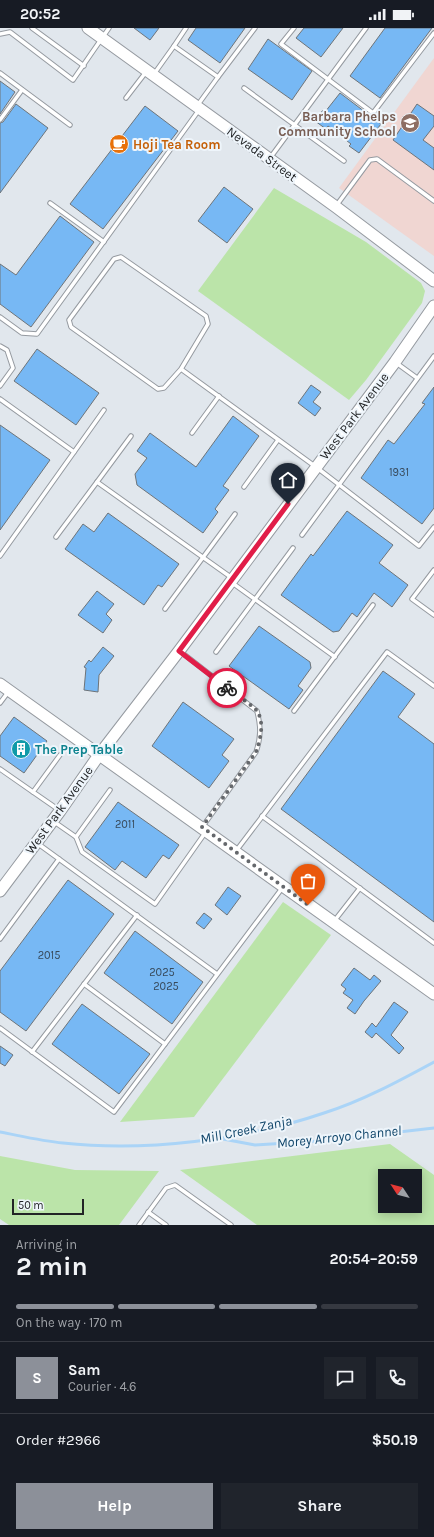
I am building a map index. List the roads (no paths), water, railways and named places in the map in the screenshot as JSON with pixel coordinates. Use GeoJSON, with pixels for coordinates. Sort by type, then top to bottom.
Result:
{"type":"FeatureCollection","features":[{"type":"Feature","properties":{"kind":"street","name":"Nevada Street"},"geometry":{"type":"LineString","coordinates":[[88,28],[336,207],[434,281]]}},
{"type":"Feature","properties":{"kind":"street","name":"West Park Avenue"},"geometry":{"type":"LineString","coordinates":[[0,891],[60,811],[99,755],[232,580],[434,306]]}},
{"type":"Feature","properties":{"kind":"street"},"geometry":{"type":"LineString","coordinates":[[0,684],[205,829],[333,923],[432,990]]}},
{"type":"Feature","properties":{"kind":"lane"},"geometry":{"type":"LineString","coordinates":[[32,28],[84,66]]}},
{"type":"Feature","properties":{"kind":"lane"},"geometry":{"type":"LineString","coordinates":[[0,34],[10,32],[73,80],[109,28]]}},
{"type":"Feature","properties":{"kind":"lane"},"geometry":{"type":"LineString","coordinates":[[126,98],[174,46],[186,28]]}},
{"type":"Feature","properties":{"kind":"lane"},"geometry":{"type":"LineString","coordinates":[[0,317],[22,333],[37,334],[104,242],[218,77],[255,28]]}},
{"type":"Feature","properties":{"kind":"lane"},"geometry":{"type":"LineString","coordinates":[[294,28],[282,44],[373,113],[434,32]]}},
{"type":"Feature","properties":{"kind":"lane"},"geometry":{"type":"LineString","coordinates":[[270,159],[366,28]]}},
{"type":"Feature","properties":{"kind":"lane"},"geometry":{"type":"LineString","coordinates":[[174,46],[218,77]]}},
{"type":"Feature","properties":{"kind":"lane"},"geometry":{"type":"LineString","coordinates":[[0,73],[70,125]]}},
{"type":"Feature","properties":{"kind":"lane"},"geometry":{"type":"LineString","coordinates":[[244,88],[344,161]]}},
{"type":"Feature","properties":{"kind":"lane"},"geometry":{"type":"LineString","coordinates":[[0,120],[22,90]]}},
{"type":"Feature","properties":{"kind":"lane"},"geometry":{"type":"LineString","coordinates":[[336,207],[370,160],[377,159],[434,201]]}},
{"type":"Feature","properties":{"kind":"lane"},"geometry":{"type":"LineString","coordinates":[[50,202],[104,242]]}},
{"type":"Feature","properties":{"kind":"lane"},"geometry":{"type":"LineString","coordinates":[[121,257],[206,316],[208,324],[181,369],[164,388],[158,389],[71,327],[69,320],[114,259],[121,257]]}},
{"type":"Feature","properties":{"kind":"lane"},"geometry":{"type":"LineString","coordinates":[[0,346],[7,350],[13,368],[0,386]]}},
{"type":"Feature","properties":{"kind":"lane"},"geometry":{"type":"LineString","coordinates":[[302,535],[434,356]]}},
{"type":"Feature","properties":{"kind":"lane"},"geometry":{"type":"LineString","coordinates":[[394,362],[417,378]]}},
{"type":"Feature","properties":{"kind":"lane"},"geometry":{"type":"LineString","coordinates":[[181,369],[339,484],[419,546],[434,527]]}},
{"type":"Feature","properties":{"kind":"lane"},"geometry":{"type":"LineString","coordinates":[[192,433],[219,396]]}},
{"type":"Feature","properties":{"kind":"lane"},"geometry":{"type":"LineString","coordinates":[[0,399],[74,452]]}},
{"type":"Feature","properties":{"kind":"lane"},"geometry":{"type":"LineString","coordinates":[[0,555],[104,410]]}},
{"type":"Feature","properties":{"kind":"lane"},"geometry":{"type":"LineString","coordinates":[[56,537],[131,436]]}},
{"type":"Feature","properties":{"kind":"lane"},"geometry":{"type":"LineString","coordinates":[[244,487],[278,440]]}},
{"type":"Feature","properties":{"kind":"lane"},"geometry":{"type":"LineString","coordinates":[[97,482],[203,557],[255,600],[334,657]]}},
{"type":"Feature","properties":{"kind":"lane"},"geometry":{"type":"LineString","coordinates":[[165,609],[235,514]]}},
{"type":"Feature","properties":{"kind":"lane"},"geometry":{"type":"LineString","coordinates":[[216,652],[293,548]]}},
{"type":"Feature","properties":{"kind":"lane"},"geometry":{"type":"LineString","coordinates":[[434,570],[412,599],[434,615]]}},
{"type":"Feature","properties":{"kind":"lane"},"geometry":{"type":"LineString","coordinates":[[294,711],[373,605]]}},
{"type":"Feature","properties":{"kind":"lane"},"geometry":{"type":"LineString","coordinates":[[52,821],[76,837],[82,852],[155,904],[256,752],[260,740],[261,724],[257,711],[179,651]]}},
{"type":"Feature","properties":{"kind":"lane"},"geometry":{"type":"LineString","coordinates":[[235,852],[387,652],[434,686]]}},
{"type":"Feature","properties":{"kind":"lane"},"geometry":{"type":"LineString","coordinates":[[0,703],[9,690]]}},
{"type":"Feature","properties":{"kind":"lane"},"geometry":{"type":"LineString","coordinates":[[33,792],[60,755]]}},
{"type":"Feature","properties":{"kind":"lane"},"geometry":{"type":"LineString","coordinates":[[0,769],[60,811]]}},
{"type":"Feature","properties":{"kind":"lane"},"geometry":{"type":"LineString","coordinates":[[76,837],[110,790]]}},
{"type":"Feature","properties":{"kind":"lane"},"geometry":{"type":"LineString","coordinates":[[262,816],[434,942]]}},
{"type":"Feature","properties":{"kind":"lane"},"geometry":{"type":"LineString","coordinates":[[36,843],[217,974]]}},
{"type":"Feature","properties":{"kind":"lane"},"geometry":{"type":"LineString","coordinates":[[0,940],[59,859]]}},
{"type":"Feature","properties":{"kind":"lane"},"geometry":{"type":"LineString","coordinates":[[0,1028],[114,1112],[283,887]]}},
{"type":"Feature","properties":{"kind":"lane"},"geometry":{"type":"LineString","coordinates":[[333,923],[360,888]]}},
{"type":"Feature","properties":{"kind":"lane"},"geometry":{"type":"LineString","coordinates":[[32,1052],[137,915]]}},
{"type":"Feature","properties":{"kind":"lane"},"geometry":{"type":"LineString","coordinates":[[84,984],[165,1044]]}},
{"type":"Feature","properties":{"kind":"lane"},"geometry":{"type":"LineString","coordinates":[[139,1225],[166,1188],[175,1185],[231,1225]]}},
{"type":"Feature","properties":{"kind":"lane"},"geometry":{"type":"LineString","coordinates":[[148,1212],[166,1225]]}},
{"type":"Feature","properties":{"kind":"waterway","name":"Mill Creek Zanja"},"geometry":{"type":"LineString","coordinates":[[0,1132],[55,1142],[127,1146],[195,1142],[228,1137],[293,1122],[352,1103],[434,1062]]}},
{"type":"Feature","properties":{"kind":"waterway","name":"Morey Arroyo Channel"},"geometry":{"type":"LineString","coordinates":[[223,1139],[255,1145],[320,1141],[434,1128]]}},
{"type":"Feature","properties":{"kind":"place","name":"Barbara Phelps Community School"},"geometry":{"type":"Point","coordinates":[410,123]}},
{"type":"Feature","properties":{"kind":"place","name":"Hoji Tea Room"},"geometry":{"type":"Point","coordinates":[119,144]}},
{"type":"Feature","properties":{"kind":"place","name":"The Prep Table"},"geometry":{"type":"Point","coordinates":[21,749]}}]}
